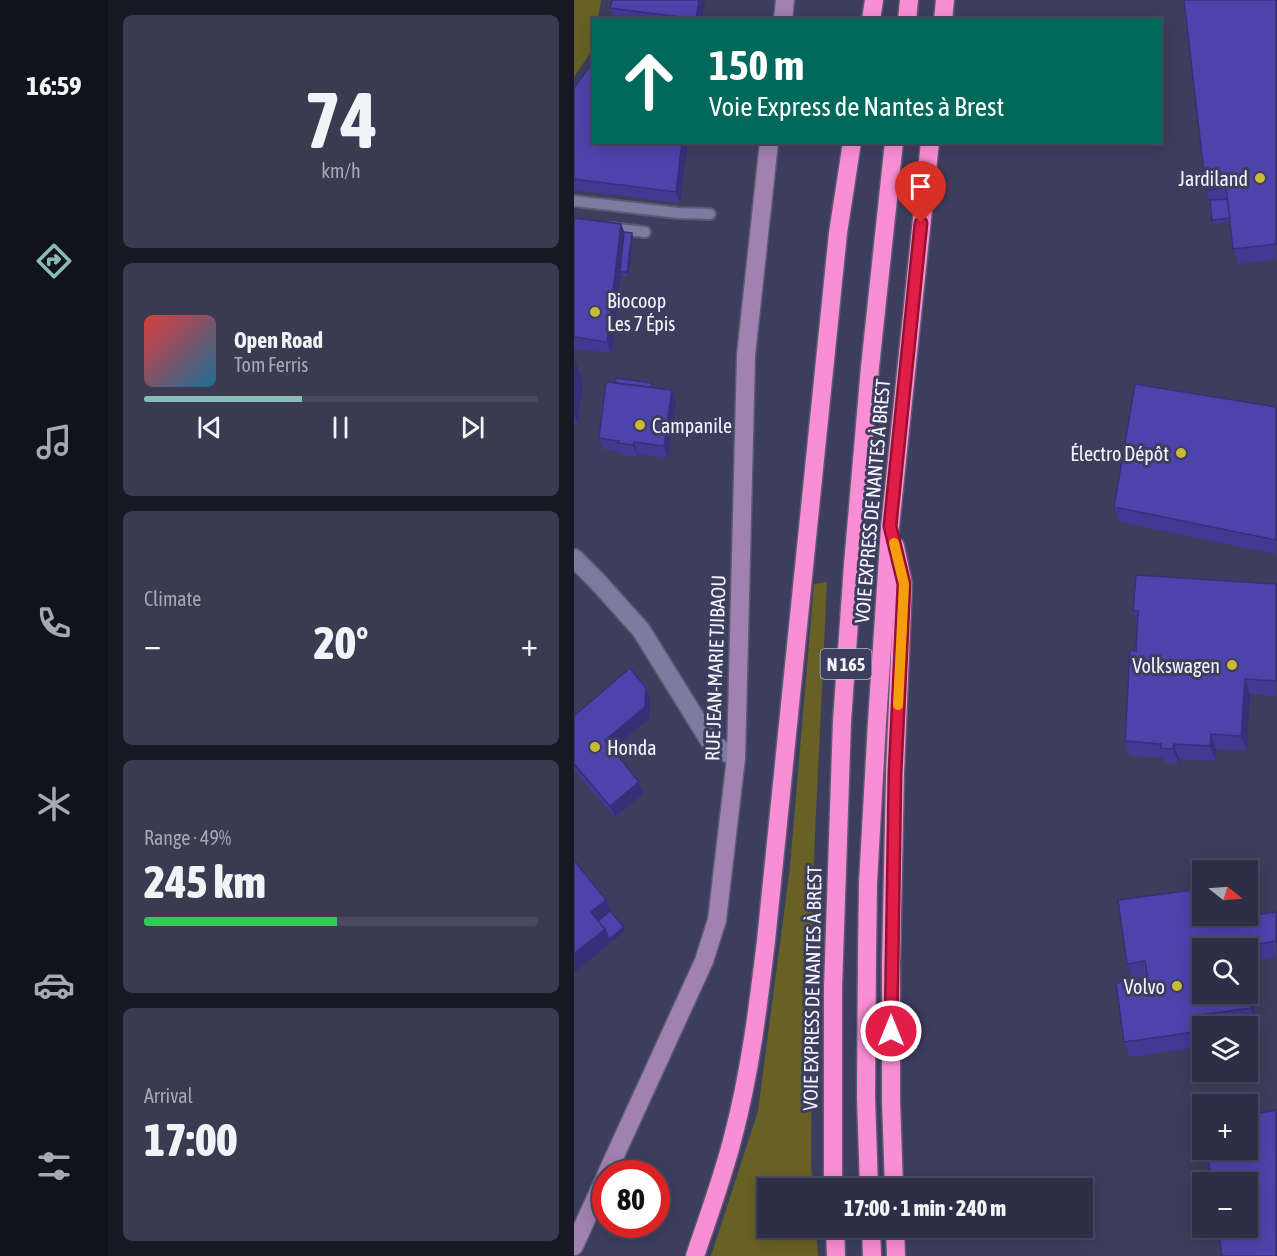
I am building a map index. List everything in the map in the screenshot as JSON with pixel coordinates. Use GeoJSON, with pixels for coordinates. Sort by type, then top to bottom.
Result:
{"type":"FeatureCollection","features":[{"type":"Feature","properties":{"kind":"highway"},"geometry":{"type":"LineString","coordinates":[[871,18],[874,0]]}},
{"type":"Feature","properties":{"kind":"highway"},"geometry":{"type":"LineString","coordinates":[[907,18],[909,0]]}},
{"type":"Feature","properties":{"kind":"highway"},"geometry":{"type":"LineString","coordinates":[[943,18],[945,0]]}},
{"type":"Feature","properties":{"kind":"highway"},"geometry":{"type":"LineString","coordinates":[[695,1256],[733,1138],[758,1007],[838,233],[852,144]]}},
{"type":"Feature","properties":{"kind":"highway","name":"VOIE EXPRESS DE NANTES À BREST"},"geometry":{"type":"LineString","coordinates":[[833,1178],[833,988],[842,721],[870,367],[894,144]]}},
{"type":"Feature","properties":{"kind":"highway","name":"VOIE EXPRESS DE NANTES À BREST"},"geometry":{"type":"LineString","coordinates":[[869,1178],[866,1097],[868,883],[877,722],[890,526],[930,144]]}},
{"type":"Feature","properties":{"kind":"highway","name":"N 165"},"geometry":{"type":"LineString","coordinates":[[890,526],[904,584],[895,773],[891,963],[894,1178]]}},
{"type":"Feature","properties":{"kind":"highway"},"geometry":{"type":"LineString","coordinates":[[835,1238],[836,1256]]}},
{"type":"Feature","properties":{"kind":"highway"},"geometry":{"type":"LineString","coordinates":[[871,1238],[872,1256]]}},
{"type":"Feature","properties":{"kind":"highway"},"geometry":{"type":"LineString","coordinates":[[895,1238],[896,1256]]}},
{"type":"Feature","properties":{"kind":"street"},"geometry":{"type":"LineString","coordinates":[[783,18],[785,0]]}},
{"type":"Feature","properties":{"kind":"street","name":"RUE JEAN-MARIE TJIBAOU"},"geometry":{"type":"LineString","coordinates":[[613,1160],[704,961],[717,920],[736,758],[746,355],[769,144]]}},
{"type":"Feature","properties":{"kind":"street"},"geometry":{"type":"LineString","coordinates":[[574,558],[641,630],[711,742],[736,758]]}},
{"type":"Feature","properties":{"kind":"street","name":"RUE JEAN-MARIE TJIBAOU"},"geometry":{"type":"LineString","coordinates":[[574,1246],[592,1206]]}},
{"type":"Feature","properties":{"kind":"lane"},"geometry":{"type":"LineString","coordinates":[[574,201],[678,213],[710,214]]}},
{"type":"Feature","properties":{"kind":"lane"},"geometry":{"type":"LineString","coordinates":[[598,227],[645,232]]}},
{"type":"Feature","properties":{"kind":"shaded area"},"geometry":{"type":"Polygon","coordinates":[[[574,0],[601,0],[598,18],[592,18],[592,50],[574,77],[574,0]]]}},
{"type":"Feature","properties":{"kind":"shaded area"},"geometry":{"type":"Polygon","coordinates":[[[827,582],[813,876],[812,1178],[757,1178],[757,1238],[817,1238],[818,1256],[711,1256],[758,1111],[790,867],[814,584],[827,582]]]}},
{"type":"Feature","properties":{"kind":"building"},"geometry":{"type":"Polygon","coordinates":[[[612,0],[699,0],[696,18],[610,8],[612,0]]]}},
{"type":"Feature","properties":{"kind":"building"},"geometry":{"type":"Polygon","coordinates":[[[1184,0],[1276,0],[1276,244],[1233,249],[1226,188],[1206,190],[1184,0]]]}},
{"type":"Feature","properties":{"kind":"building"},"geometry":{"type":"Polygon","coordinates":[[[592,63],[592,144],[682,144],[676,192],[574,179],[574,88],[592,63]]]}},
{"type":"Feature","properties":{"kind":"building"},"geometry":{"type":"Polygon","coordinates":[[[1227,199],[1230,218],[1212,220],[1210,200],[1227,199]]]}},
{"type":"Feature","properties":{"kind":"building","name":"Biocoop Les 7 Épis"},"geometry":{"type":"Polygon","coordinates":[[[574,218],[621,224],[607,342],[574,337],[574,218]]]}},
{"type":"Feature","properties":{"kind":"building"},"geometry":{"type":"Polygon","coordinates":[[[624,232],[632,233],[627,272],[620,272],[624,232]]]}},
{"type":"Feature","properties":{"kind":"building"},"geometry":{"type":"Polygon","coordinates":[[[616,378],[652,383],[652,387],[615,383],[616,378]]]}},
{"type":"Feature","properties":{"kind":"building","name":"Campanile"},"geometry":{"type":"Polygon","coordinates":[[[606,382],[672,390],[664,446],[634,442],[633,445],[599,438],[606,382]]]}},
{"type":"Feature","properties":{"kind":"building"},"geometry":{"type":"Polygon","coordinates":[[[1135,384],[1276,407],[1276,540],[1114,507],[1135,384]]]}},
{"type":"Feature","properties":{"kind":"building"},"geometry":{"type":"Polygon","coordinates":[[[1136,575],[1276,584],[1276,681],[1245,679],[1241,736],[1211,734],[1210,746],[1174,744],[1173,749],[1161,748],[1161,744],[1125,741],[1130,650],[1136,651],[1138,611],[1133,610],[1136,575]]]}},
{"type":"Feature","properties":{"kind":"building","name":"Honda"},"geometry":{"type":"Polygon","coordinates":[[[630,668],[646,688],[645,707],[605,740],[639,782],[610,806],[574,764],[574,716],[630,668]]]}},
{"type":"Feature","properties":{"kind":"building"},"geometry":{"type":"Polygon","coordinates":[[[574,860],[606,900],[591,912],[605,929],[574,954],[574,860]]]}},
{"type":"Feature","properties":{"kind":"building","name":"Volvo"},"geometry":{"type":"Polygon","coordinates":[[[1192,890],[1192,926],[1258,926],[1258,915],[1276,912],[1276,941],[1258,944],[1258,938],[1192,938],[1192,1004],[1251,1004],[1251,1008],[1192,1016],[1192,1032],[1124,1042],[1116,983],[1148,979],[1145,961],[1127,964],[1118,900],[1192,890]]]}},
{"type":"Feature","properties":{"kind":"building"},"geometry":{"type":"Polygon","coordinates":[[[610,911],[624,927],[609,939],[605,929],[598,921],[610,911]]]}},
{"type":"Feature","properties":{"kind":"building"},"geometry":{"type":"Polygon","coordinates":[[[1276,1110],[1276,1256],[1222,1256],[1220,1238],[1258,1238],[1258,1172],[1210,1172],[1209,1160],[1258,1160],[1258,1113],[1276,1110]]]}},
{"type":"Feature","properties":{"kind":"slow traffic"},"geometry":{"type":"LineString","coordinates":[[894,543],[904,584],[898,705]]}},
{"type":"Feature","properties":{"kind":"place","name":"Jardiland"},"geometry":{"type":"Point","coordinates":[1260,178]}},
{"type":"Feature","properties":{"kind":"place","name":"Biocoop Les 7 Épis"},"geometry":{"type":"Point","coordinates":[595,312]}},
{"type":"Feature","properties":{"kind":"place","name":"Campanile"},"geometry":{"type":"Point","coordinates":[640,425]}},
{"type":"Feature","properties":{"kind":"place","name":"Électro Dépôt"},"geometry":{"type":"Point","coordinates":[1181,453]}},
{"type":"Feature","properties":{"kind":"place","name":"Volkswagen"},"geometry":{"type":"Point","coordinates":[1232,665]}},
{"type":"Feature","properties":{"kind":"place","name":"Honda"},"geometry":{"type":"Point","coordinates":[595,747]}},
{"type":"Feature","properties":{"kind":"place","name":"Volvo"},"geometry":{"type":"Point","coordinates":[1177,986]}},
{"type":"Feature","properties":{"kind":"route"},"geometry":{"type":"LineString","coordinates":[[891,1031],[895,773],[904,584],[890,526],[921,223]]}}]}
